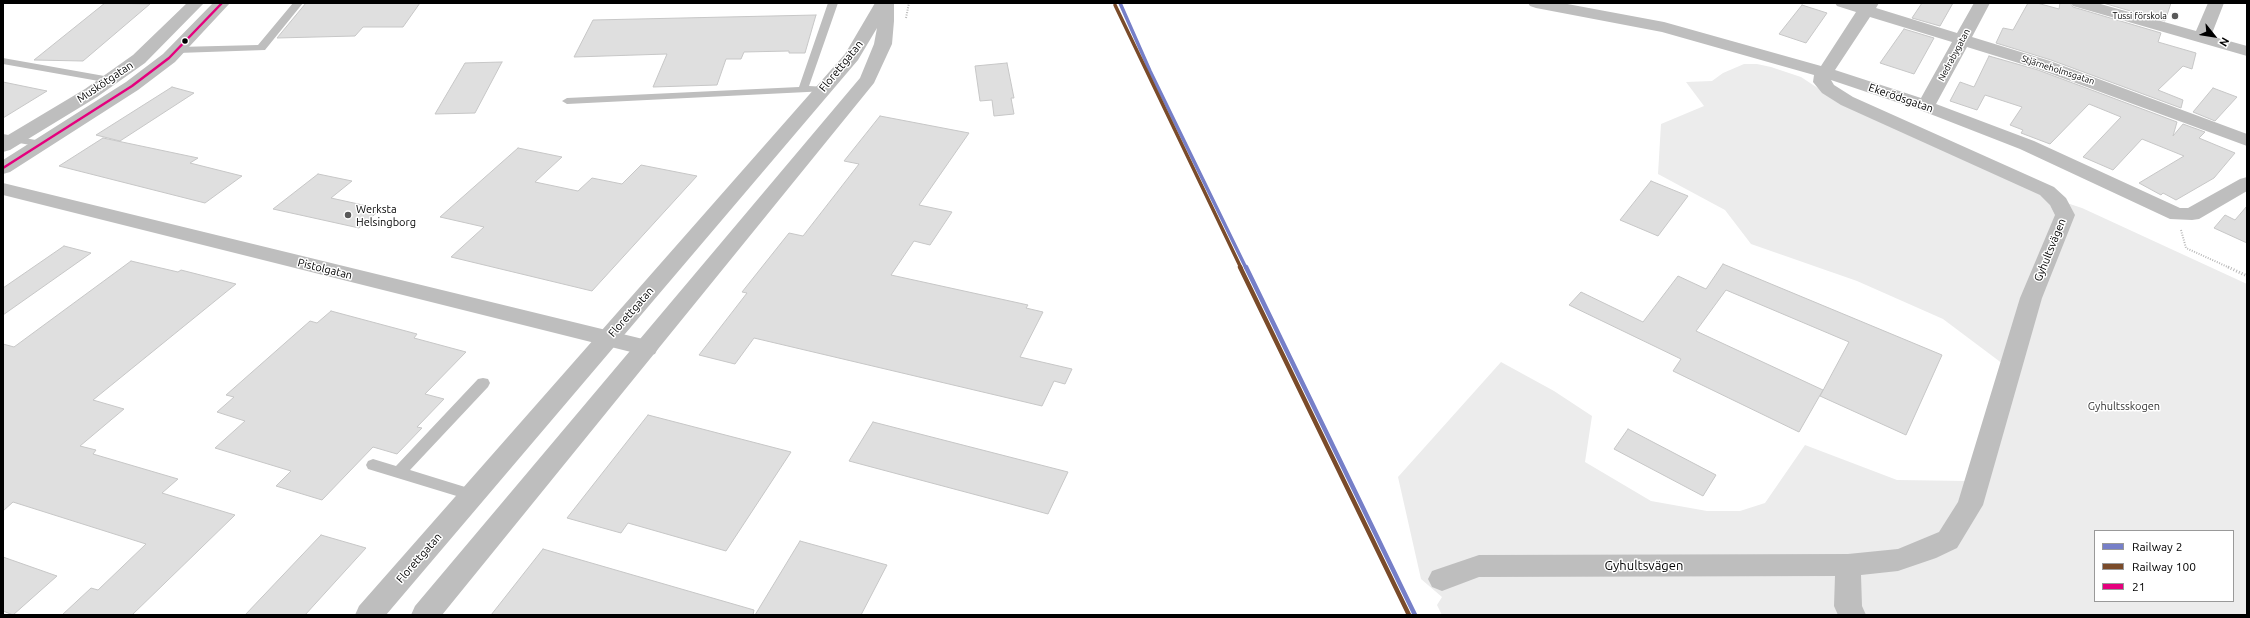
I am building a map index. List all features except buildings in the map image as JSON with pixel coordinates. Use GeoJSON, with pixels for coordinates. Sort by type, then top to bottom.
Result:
{"type":"FeatureCollection","features":[{"type":"Feature","properties":{"kind":"street","name":"Muskötgatan"},"geometry":{"type":"LineString","coordinates":[[7,141],[110,80],[139,59],[196,3]]}},
{"type":"Feature","properties":{"kind":"street","name":"Muskötgatan"},"geometry":{"type":"LineString","coordinates":[[3,168],[132,86],[178,50],[222,3]]}},
{"type":"Feature","properties":{"kind":"street","name":"Florettgatan"},"geometry":{"type":"LineString","coordinates":[[369,615],[608,339],[813,90],[855,51],[884,3]]}},
{"type":"Feature","properties":{"kind":"street","name":"Florettgatan"},"geometry":{"type":"LineString","coordinates":[[425,615],[868,79],[883,44],[886,20],[884,3]]}},
{"type":"Feature","properties":{"kind":"street","name":"Ekerödsgatan"},"geometry":{"type":"LineString","coordinates":[[1536,3],[1664,27],[1824,72],[1926,106],[2027,146],[2178,214]]}},
{"type":"Feature","properties":{"kind":"street","name":"Stjärneholmsgatan"},"geometry":{"type":"LineString","coordinates":[[1843,3],[1868,6],[1962,40],[2104,86],[2247,140]]}},
{"type":"Feature","properties":{"kind":"street","name":"Nedrabygatan"},"geometry":{"type":"LineString","coordinates":[[1926,106],[1982,3]]}},
{"type":"Feature","properties":{"kind":"street"},"geometry":{"type":"LineString","coordinates":[[2080,3],[2247,51]]}},
{"type":"Feature","properties":{"kind":"street"},"geometry":{"type":"LineString","coordinates":[[2202,38],[2216,3]]}},
{"type":"Feature","properties":{"kind":"street"},"geometry":{"type":"LineString","coordinates":[[1824,72],[1868,6]]}},
{"type":"Feature","properties":{"kind":"street","name":"Gyhultsvägen"},"geometry":{"type":"LineString","coordinates":[[1442,579],[1463,570],[1479,566],[1848,566],[1898,560],[1934,547],[1948,540],[1970,505],[2031,298],[2065,215],[2060,202],[2047,191],[1838,96],[1822,82],[1824,72]]}},
{"type":"Feature","properties":{"kind":"street"},"geometry":{"type":"LineString","coordinates":[[2178,214],[2192,214],[2247,183]]}},
{"type":"Feature","properties":{"kind":"street","name":"Pistolgatan"},"geometry":{"type":"LineString","coordinates":[[3,189],[647,348]]}},
{"type":"Feature","properties":{"kind":"street"},"geometry":{"type":"LineString","coordinates":[[1848,566],[1848,606],[1852,615]]}},
{"type":"Feature","properties":{"kind":"lane"},"geometry":{"type":"LineString","coordinates":[[178,50],[261,48],[298,3]]}},
{"type":"Feature","properties":{"kind":"lane"},"geometry":{"type":"LineString","coordinates":[[567,101],[813,90],[833,3]]}},
{"type":"Feature","properties":{"kind":"lane"},"geometry":{"type":"LineString","coordinates":[[3,61],[110,80]]}},
{"type":"Feature","properties":{"kind":"lane"},"geometry":{"type":"LineString","coordinates":[[7,141],[41,144]]}},
{"type":"Feature","properties":{"kind":"lane"},"geometry":{"type":"LineString","coordinates":[[398,473],[483,382]]}},
{"type":"Feature","properties":{"kind":"lane"},"geometry":{"type":"LineString","coordinates":[[373,466],[474,495]]}},
{"type":"Feature","properties":{"kind":"path"},"geometry":{"type":"LineString","coordinates":[[2178,214],[2186,248],[2247,276]]}},
{"type":"Feature","properties":{"kind":"green space","name":"Gyhultsskogen"},"geometry":{"type":"Polygon","coordinates":[[[1744,64],[1757,64],[1771,67],[1801,77],[1842,104],[2049,197],[2082,208],[2247,284],[2247,615],[1442,615],[1437,605],[1442,597],[1421,579],[1398,477],[1501,362],[1554,391],[1592,416],[1585,462],[1651,501],[1707,511],[1740,511],[1765,503],[1805,445],[1897,480],[1968,481],[2007,367],[1943,319],[1857,281],[1751,244],[1725,210],[1658,174],[1661,124],[1704,106],[1686,82],[1712,81],[1723,73],[1744,64]]]}},
{"type":"Feature","properties":{"kind":"rail line","name":"2"},"geometry":{"type":"LineString","coordinates":[[1120,3],[1150,71],[1415,615]]}},
{"type":"Feature","properties":{"kind":"rail line","name":"100"},"geometry":{"type":"LineString","coordinates":[[1115,5],[1146,73],[1409,615]]}},
{"type":"Feature","properties":{"kind":"transit line","name":"21"},"geometry":{"type":"LineString","coordinates":[[3,168],[132,86],[169,58],[222,3]]}},
{"type":"Feature","properties":{"kind":"place","name":"Tussi förskola"},"geometry":{"type":"Point","coordinates":[2175,16]}},
{"type":"Feature","properties":{"kind":"place","name":"Werksta Helsingborg"},"geometry":{"type":"Point","coordinates":[348,215]}}]}
